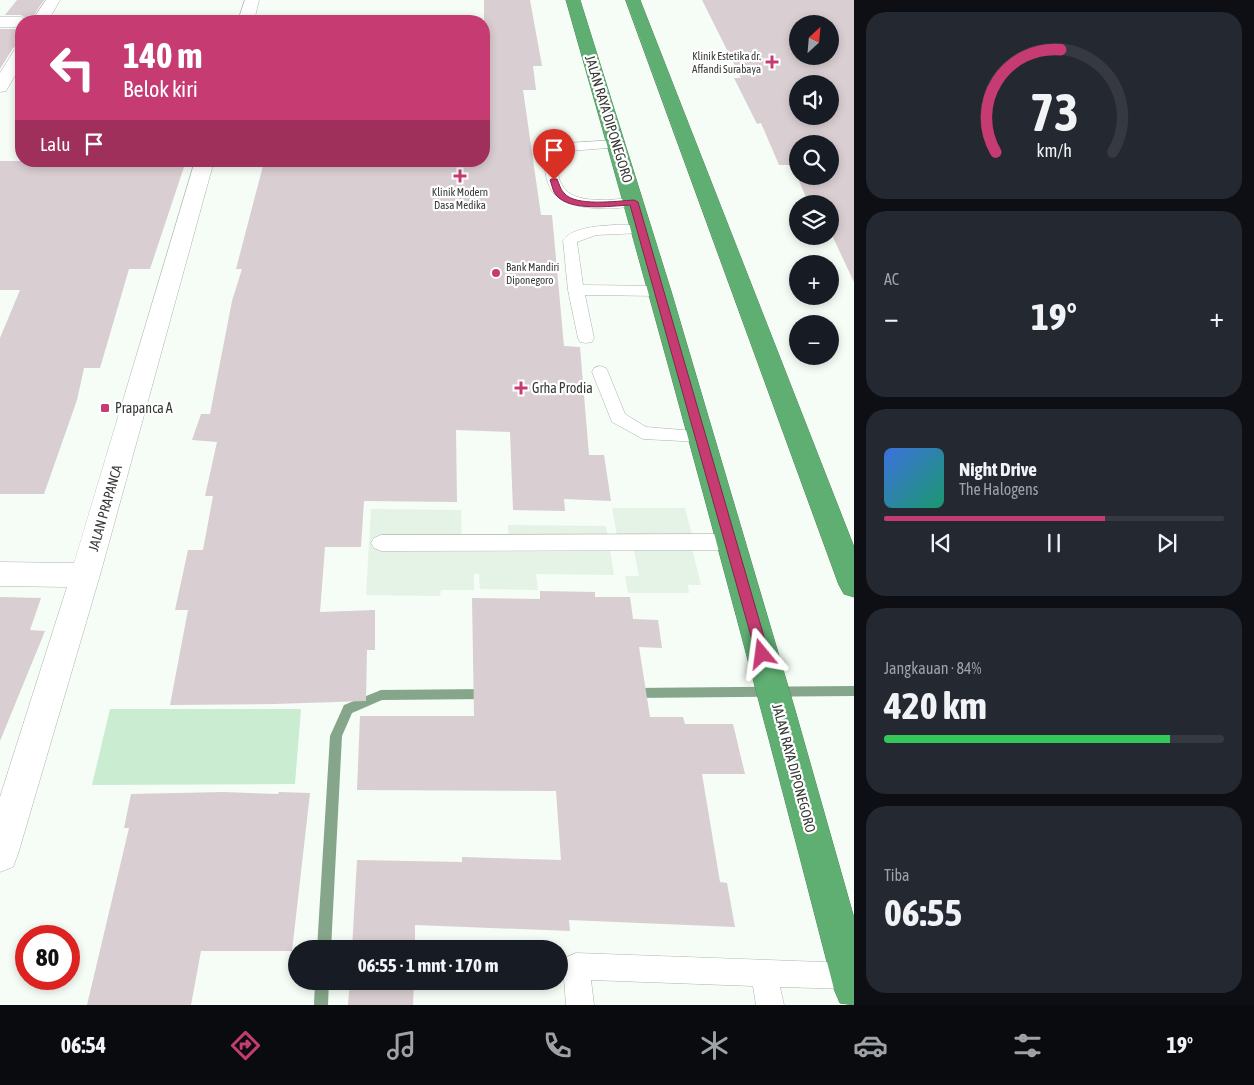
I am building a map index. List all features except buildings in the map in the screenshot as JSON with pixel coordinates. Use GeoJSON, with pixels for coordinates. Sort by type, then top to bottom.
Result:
{"type":"FeatureCollection","features":[{"type":"Feature","properties":{"kind":"highway","name":"JALAN RAYA DIPONEGORO"},"geometry":{"type":"LineString","coordinates":[[573,0],[660,291],[779,710],[852,982]]}},
{"type":"Feature","properties":{"kind":"highway"},"geometry":{"type":"LineString","coordinates":[[633,0],[854,584]]}},
{"type":"Feature","properties":{"kind":"street"},"geometry":{"type":"LineString","coordinates":[[44,15],[53,0]]}},
{"type":"Feature","properties":{"kind":"street"},"geometry":{"type":"LineString","coordinates":[[248,15],[252,0]]}},
{"type":"Feature","properties":{"kind":"street"},"geometry":{"type":"LineString","coordinates":[[0,22],[15,22]]}},
{"type":"Feature","properties":{"kind":"street"},"geometry":{"type":"LineString","coordinates":[[2,80],[15,61]]}},
{"type":"Feature","properties":{"kind":"street","name":"JALAN PRAPANCA"},"geometry":{"type":"LineString","coordinates":[[0,854],[85,575],[203,167]]}},
{"type":"Feature","properties":{"kind":"street"},"geometry":{"type":"LineString","coordinates":[[0,574],[85,575]]}},
{"type":"Feature","properties":{"kind":"lane"},"geometry":{"type":"LineString","coordinates":[[616,144],[567,147],[553,152],[551,162],[554,180],[559,193],[566,200],[590,204],[634,202]]}},
{"type":"Feature","properties":{"kind":"lane"},"geometry":{"type":"LineString","coordinates":[[586,338],[576,290],[570,240],[581,233],[611,229],[642,229]]}},
{"type":"Feature","properties":{"kind":"lane"},"geometry":{"type":"LineString","coordinates":[[576,290],[660,291]]}},
{"type":"Feature","properties":{"kind":"lane"},"geometry":{"type":"LineString","coordinates":[[600,372],[618,418],[643,432],[701,436]]}},
{"type":"Feature","properties":{"kind":"lane"},"geometry":{"type":"LineString","coordinates":[[381,543],[730,542]]}},
{"type":"Feature","properties":{"kind":"lane"},"geometry":{"type":"LineString","coordinates":[[580,1005],[576,966],[764,974],[852,982]]}},
{"type":"Feature","properties":{"kind":"lane"},"geometry":{"type":"LineString","coordinates":[[764,974],[770,1005]]}},
{"type":"Feature","properties":{"kind":"shaded area"},"geometry":{"type":"Polygon","coordinates":[[[612,508],[685,508],[692,535],[689,536],[701,585],[688,585],[689,593],[628,593],[625,576],[639,576],[631,536],[617,536],[612,508]]]}},
{"type":"Feature","properties":{"kind":"shaded area"},"geometry":{"type":"Polygon","coordinates":[[[371,509],[461,510],[462,546],[509,547],[508,525],[606,526],[614,575],[536,574],[538,590],[480,589],[479,574],[474,574],[474,590],[441,590],[440,596],[366,595],[371,509]]]}},
{"type":"Feature","properties":{"kind":"green space"},"geometry":{"type":"Polygon","coordinates":[[[110,709],[301,709],[295,784],[92,785],[110,709]]]}},
{"type":"Feature","properties":{"kind":"waterway"},"geometry":{"type":"LineString","coordinates":[[633,693],[854,691]]}},
{"type":"Feature","properties":{"kind":"waterway"},"geometry":{"type":"LineString","coordinates":[[325,940],[336,736],[348,709],[381,695],[486,694]]}},
{"type":"Feature","properties":{"kind":"waterway"},"geometry":{"type":"LineString","coordinates":[[321,1005],[322,990]]}},
{"type":"Feature","properties":{"kind":"place","name":"Klinik Estetika dr. Affandi Surabaya"},"geometry":{"type":"Point","coordinates":[772,62]}},
{"type":"Feature","properties":{"kind":"place","name":"Klinik Modern Dasa Medika"},"geometry":{"type":"Point","coordinates":[460,176]}},
{"type":"Feature","properties":{"kind":"place","name":"Bank Mandiri Diponegoro"},"geometry":{"type":"Point","coordinates":[496,273]}},
{"type":"Feature","properties":{"kind":"place","name":"Grha Prodia"},"geometry":{"type":"Point","coordinates":[521,388]}},
{"type":"Feature","properties":{"kind":"place","name":"Prapanca A"},"geometry":{"type":"Point","coordinates":[105,408]}},
{"type":"Feature","properties":{"kind":"route"},"geometry":{"type":"LineString","coordinates":[[554,180],[559,193],[566,200],[590,204],[634,202],[762,654]]}}]}
